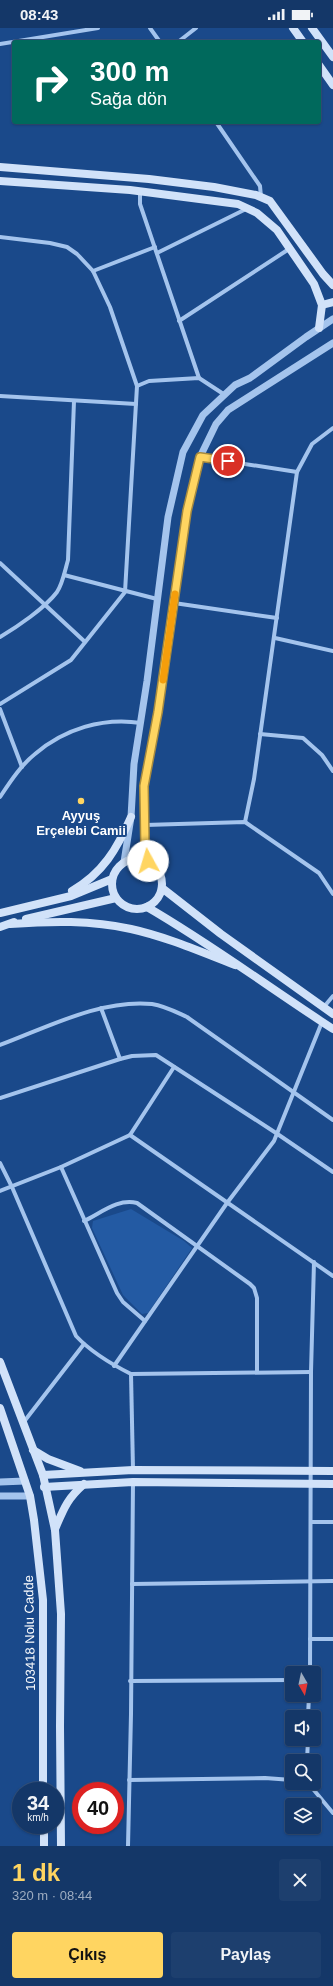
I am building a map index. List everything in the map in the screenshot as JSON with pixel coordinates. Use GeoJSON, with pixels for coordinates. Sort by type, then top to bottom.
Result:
{"type":"FeatureCollection","features":[{"type":"Feature","properties":{"kind":"main road"},"geometry":{"type":"LineString","coordinates":[[293,28],[302,40]]}},
{"type":"Feature","properties":{"kind":"main road"},"geometry":{"type":"LineString","coordinates":[[312,28],[321,40]]}},
{"type":"Feature","properties":{"kind":"main road"},"geometry":{"type":"LineString","coordinates":[[321,40],[333,57]]}},
{"type":"Feature","properties":{"kind":"main road"},"geometry":{"type":"LineString","coordinates":[[321,68],[333,85]]}},
{"type":"Feature","properties":{"kind":"main road"},"geometry":{"type":"LineString","coordinates":[[0,167],[149,179],[256,194],[270,201],[323,274],[333,285]]}},
{"type":"Feature","properties":{"kind":"main road"},"geometry":{"type":"LineString","coordinates":[[0,181],[140,191],[232,203],[247,209],[257,214],[277,230],[314,284],[322,305],[319,328]]}},
{"type":"Feature","properties":{"kind":"main road"},"geometry":{"type":"LineString","coordinates":[[322,305],[333,302]]}},
{"type":"Feature","properties":{"kind":"main road"},"geometry":{"type":"LineString","coordinates":[[60,899],[82,885],[100,870],[119,845],[131,817]]}},
{"type":"Feature","properties":{"kind":"main road"},"geometry":{"type":"LineString","coordinates":[[140,858],[148,861],[160,872],[162,888],[160,896],[147,907],[138,909],[130,908],[122,904],[116,898],[112,889],[112,879],[119,866],[124,862],[140,858]]}},
{"type":"Feature","properties":{"kind":"main road"},"geometry":{"type":"LineString","coordinates":[[0,913],[60,899],[101,885],[112,879]]}},
{"type":"Feature","properties":{"kind":"main road"},"geometry":{"type":"LineString","coordinates":[[162,888],[215,930],[333,1014]]}},
{"type":"Feature","properties":{"kind":"main road"},"geometry":{"type":"LineString","coordinates":[[0,927],[47,913],[116,898]]}},
{"type":"Feature","properties":{"kind":"main road"},"geometry":{"type":"LineString","coordinates":[[147,907],[188,931],[235,965],[333,1030]]}},
{"type":"Feature","properties":{"kind":"main road"},"geometry":{"type":"LineString","coordinates":[[10,924],[57,921],[91,923],[131,929],[175,942],[235,965]]}},
{"type":"Feature","properties":{"kind":"main road"},"geometry":{"type":"LineString","coordinates":[[0,1362],[43,1475],[44,1487],[55,1530],[61,1614],[61,1846]]}},
{"type":"Feature","properties":{"kind":"main road","name":"103418 Nolu Cadde"},"geometry":{"type":"LineString","coordinates":[[0,1408],[30,1496],[43,1600],[43,1782]]}},
{"type":"Feature","properties":{"kind":"main road"},"geometry":{"type":"LineString","coordinates":[[33,1450],[48,1459],[83,1472]]}},
{"type":"Feature","properties":{"kind":"main road"},"geometry":{"type":"LineString","coordinates":[[43,1475],[133,1470],[333,1471]]}},
{"type":"Feature","properties":{"kind":"main road"},"geometry":{"type":"LineString","coordinates":[[44,1487],[132,1482],[333,1484]]}},
{"type":"Feature","properties":{"kind":"main road"},"geometry":{"type":"LineString","coordinates":[[55,1530],[65,1505],[72,1494],[84,1484]]}},
{"type":"Feature","properties":{"kind":"main road"},"geometry":{"type":"LineString","coordinates":[[44,1834],[44,1846]]}},
{"type":"Feature","properties":{"kind":"street"},"geometry":{"type":"LineString","coordinates":[[24,40],[98,28]]}},
{"type":"Feature","properties":{"kind":"street"},"geometry":{"type":"LineString","coordinates":[[150,28],[159,40]]}},
{"type":"Feature","properties":{"kind":"street"},"geometry":{"type":"LineString","coordinates":[[181,40],[196,28]]}},
{"type":"Feature","properties":{"kind":"street"},"geometry":{"type":"LineString","coordinates":[[0,44],[12,42]]}},
{"type":"Feature","properties":{"kind":"street"},"geometry":{"type":"LineString","coordinates":[[217,124],[260,186],[261,197]]}},
{"type":"Feature","properties":{"kind":"street"},"geometry":{"type":"LineString","coordinates":[[140,191],[140,204],[199,378]]}},
{"type":"Feature","properties":{"kind":"street"},"geometry":{"type":"LineString","coordinates":[[157,253],[247,209]]}},
{"type":"Feature","properties":{"kind":"street"},"geometry":{"type":"LineString","coordinates":[[0,237],[50,242],[67,247],[77,254],[93,271],[110,307],[137,386],[125,592],[84,641],[71,660],[0,704]]}},
{"type":"Feature","properties":{"kind":"street"},"geometry":{"type":"LineString","coordinates":[[93,271],[155,247]]}},
{"type":"Feature","properties":{"kind":"street"},"geometry":{"type":"LineString","coordinates":[[180,320],[289,249]]}},
{"type":"Feature","properties":{"kind":"street"},"geometry":{"type":"LineString","coordinates":[[124,862],[131,817],[134,764],[141,723],[168,517],[183,452],[203,415],[235,385],[250,378],[333,319]]}},
{"type":"Feature","properties":{"kind":"street"},"geometry":{"type":"LineString","coordinates":[[148,861],[144,786],[158,712],[187,511],[200,457],[216,424],[228,410],[333,343]]}},
{"type":"Feature","properties":{"kind":"street"},"geometry":{"type":"LineString","coordinates":[[137,386],[149,381],[199,378],[225,395]]}},
{"type":"Feature","properties":{"kind":"street"},"geometry":{"type":"LineString","coordinates":[[0,396],[136,404]]}},
{"type":"Feature","properties":{"kind":"street"},"geometry":{"type":"LineString","coordinates":[[0,638],[45,604],[57,592],[64,575],[68,560],[74,401]]}},
{"type":"Feature","properties":{"kind":"street"},"geometry":{"type":"LineString","coordinates":[[245,822],[254,779],[275,638],[296,472],[312,444],[333,428]]}},
{"type":"Feature","properties":{"kind":"street"},"geometry":{"type":"LineString","coordinates":[[200,457],[296,472]]}},
{"type":"Feature","properties":{"kind":"street"},"geometry":{"type":"LineString","coordinates":[[0,562],[84,641]]}},
{"type":"Feature","properties":{"kind":"street"},"geometry":{"type":"LineString","coordinates":[[64,575],[125,592],[157,599]]}},
{"type":"Feature","properties":{"kind":"street"},"geometry":{"type":"LineString","coordinates":[[174,603],[277,618]]}},
{"type":"Feature","properties":{"kind":"street"},"geometry":{"type":"LineString","coordinates":[[275,638],[333,651]]}},
{"type":"Feature","properties":{"kind":"street"},"geometry":{"type":"LineString","coordinates":[[0,709],[22,767]]}},
{"type":"Feature","properties":{"kind":"street"},"geometry":{"type":"LineString","coordinates":[[0,797],[22,767],[34,754],[59,736],[79,728],[122,720],[141,723]]}},
{"type":"Feature","properties":{"kind":"street"},"geometry":{"type":"LineString","coordinates":[[260,734],[303,738],[322,755],[333,771]]}},
{"type":"Feature","properties":{"kind":"street"},"geometry":{"type":"LineString","coordinates":[[145,825],[245,822],[319,873],[333,894]]}},
{"type":"Feature","properties":{"kind":"street"},"geometry":{"type":"LineString","coordinates":[[323,1008],[333,996]]}},
{"type":"Feature","properties":{"kind":"street"},"geometry":{"type":"LineString","coordinates":[[0,1045],[101,1008],[114,1005],[153,1004],[165,1007],[187,1017],[333,1120]]}},
{"type":"Feature","properties":{"kind":"street"},"geometry":{"type":"LineString","coordinates":[[101,1008],[120,1059]]}},
{"type":"Feature","properties":{"kind":"street"},"geometry":{"type":"LineString","coordinates":[[114,1366],[227,1203],[274,1141],[322,1022]]}},
{"type":"Feature","properties":{"kind":"street"},"geometry":{"type":"LineString","coordinates":[[0,1098],[120,1059],[132,1056],[156,1055],[333,1172]]}},
{"type":"Feature","properties":{"kind":"street"},"geometry":{"type":"LineString","coordinates":[[0,1191],[61,1167],[130,1135],[174,1067]]}},
{"type":"Feature","properties":{"kind":"street"},"geometry":{"type":"LineString","coordinates":[[130,1135],[333,1276]]}},
{"type":"Feature","properties":{"kind":"street"},"geometry":{"type":"LineString","coordinates":[[0,1163],[12,1187],[76,1336],[84,1344],[114,1366],[131,1374],[257,1371],[311,1372]]}},
{"type":"Feature","properties":{"kind":"street"},"geometry":{"type":"LineString","coordinates":[[61,1167],[84,1220],[123,1302],[145,1321]]}},
{"type":"Feature","properties":{"kind":"street"},"geometry":{"type":"LineString","coordinates":[[84,1220],[119,1203],[130,1201],[137,1203],[254,1288],[257,1298],[257,1371]]}},
{"type":"Feature","properties":{"kind":"street"},"geometry":{"type":"LineString","coordinates":[[310,1666],[311,1372],[314,1262]]}},
{"type":"Feature","properties":{"kind":"street"},"geometry":{"type":"LineString","coordinates":[[23,1424],[84,1344]]}},
{"type":"Feature","properties":{"kind":"street"},"geometry":{"type":"LineString","coordinates":[[131,1374],[133,1470]]}},
{"type":"Feature","properties":{"kind":"street"},"geometry":{"type":"LineString","coordinates":[[0,1482],[25,1481]]}},
{"type":"Feature","properties":{"kind":"street"},"geometry":{"type":"LineString","coordinates":[[128,1846],[132,1482]]}},
{"type":"Feature","properties":{"kind":"street"},"geometry":{"type":"LineString","coordinates":[[0,1496],[30,1496]]}},
{"type":"Feature","properties":{"kind":"street"},"geometry":{"type":"LineString","coordinates":[[311,1522],[333,1522]]}},
{"type":"Feature","properties":{"kind":"street"},"geometry":{"type":"LineString","coordinates":[[132,1584],[333,1581]]}},
{"type":"Feature","properties":{"kind":"street"},"geometry":{"type":"LineString","coordinates":[[310,1639],[333,1639]]}},
{"type":"Feature","properties":{"kind":"street"},"geometry":{"type":"LineString","coordinates":[[130,1682],[285,1680]]}},
{"type":"Feature","properties":{"kind":"street"},"geometry":{"type":"LineString","coordinates":[[129,1780],[266,1778],[285,1779]]}},
{"type":"Feature","properties":{"kind":"street"},"geometry":{"type":"LineString","coordinates":[[314,1790],[333,1813]]}},
{"type":"Feature","properties":{"kind":"shaded area"},"geometry":{"type":"Polygon","coordinates":[[[131,1209],[184,1241],[192,1248],[148,1313],[142,1314],[123,1295],[92,1228],[93,1221],[131,1209]]]}},
{"type":"Feature","properties":{"kind":"slow traffic"},"geometry":{"type":"LineString","coordinates":[[163,680],[175,594]]}},
{"type":"Feature","properties":{"kind":"place","name":"Ayyuş Erçelebi Camii"},"geometry":{"type":"Point","coordinates":[81,801]}},
{"type":"Feature","properties":{"kind":"route"},"geometry":{"type":"LineString","coordinates":[[148,861],[145,846],[144,786],[158,712],[187,511],[200,457],[228,461]]}}]}
